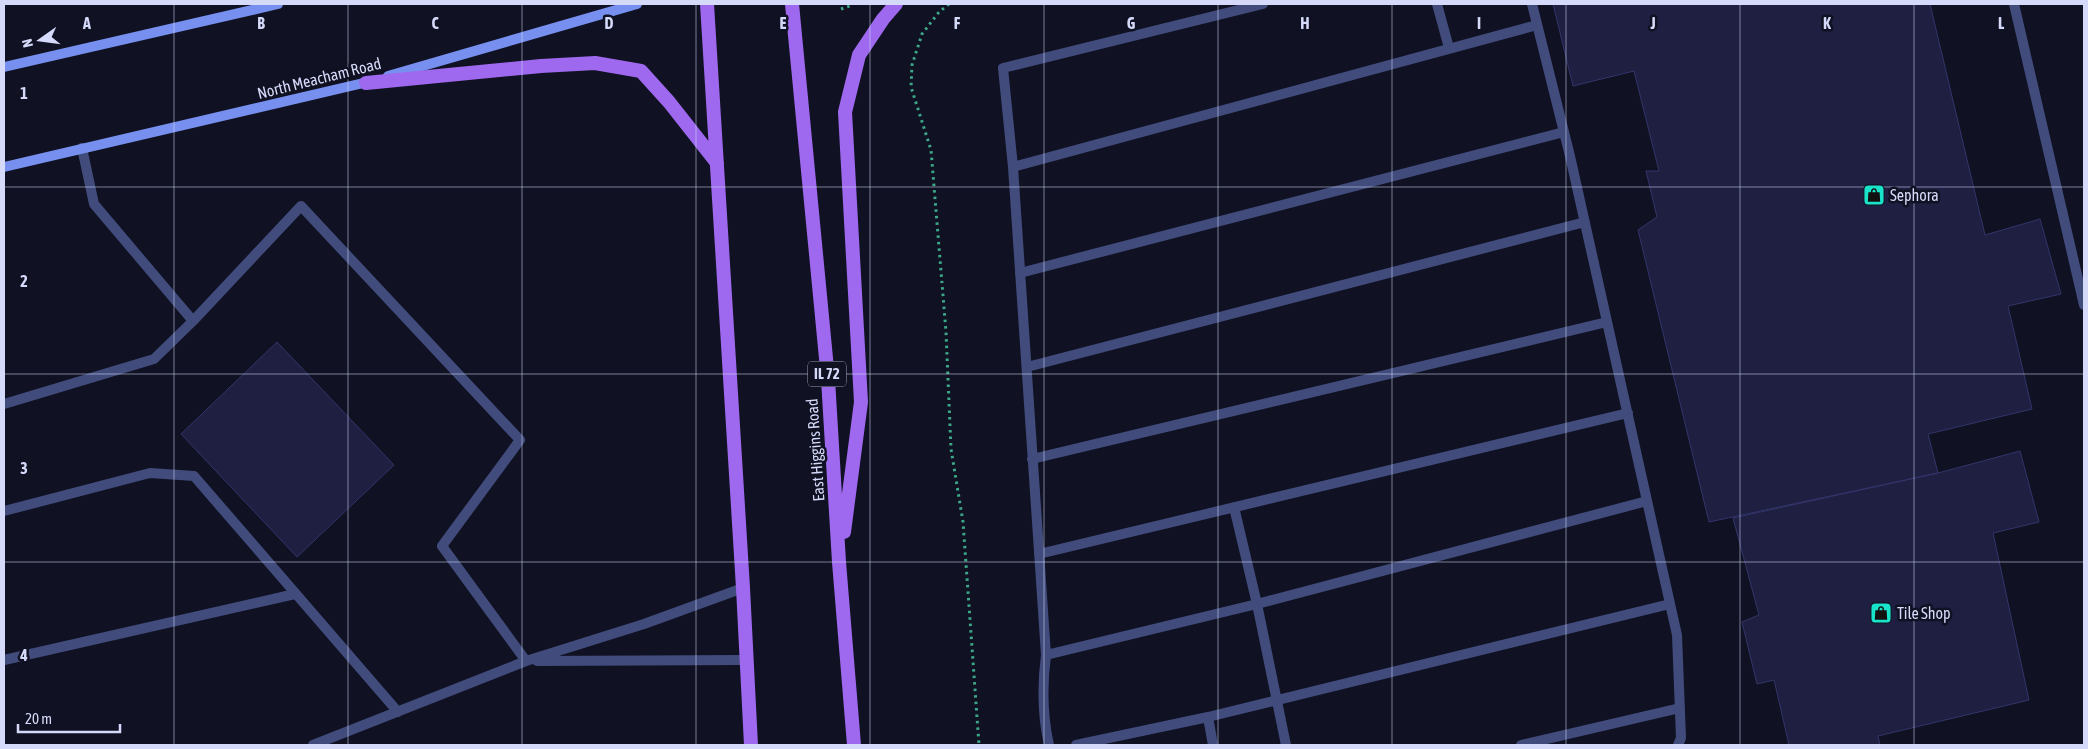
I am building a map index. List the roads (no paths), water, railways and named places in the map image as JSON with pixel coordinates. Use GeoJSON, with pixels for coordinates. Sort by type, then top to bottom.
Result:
{"type":"FeatureCollection","features":[{"type":"Feature","properties":{"kind":"main road"},"geometry":{"type":"LineString","coordinates":[[4,67],[278,4]]}},
{"type":"Feature","properties":{"kind":"main road","name":"North Meacham Road"},"geometry":{"type":"LineString","coordinates":[[4,167],[366,83],[637,4]]}},
{"type":"Feature","properties":{"kind":"main road"},"geometry":{"type":"LineString","coordinates":[[708,4],[751,745]]}},
{"type":"Feature","properties":{"kind":"main road","name":"East Higgins Road"},"geometry":{"type":"LineString","coordinates":[[792,4],[828,379],[839,562],[854,745]]}},
{"type":"Feature","properties":{"kind":"main road"},"geometry":{"type":"LineString","coordinates":[[839,562],[862,402],[845,112],[859,55],[883,19],[896,4]]}},
{"type":"Feature","properties":{"kind":"main road"},"geometry":{"type":"LineString","coordinates":[[366,83],[541,66],[595,63],[641,70],[717,163]]}},
{"type":"Feature","properties":{"kind":"lane"},"geometry":{"type":"LineString","coordinates":[[1049,745],[1043,720],[1042,687],[1046,655],[1027,367],[1003,68],[1263,4]]}},
{"type":"Feature","properties":{"kind":"lane"},"geometry":{"type":"LineString","coordinates":[[1437,4],[1449,48]]}},
{"type":"Feature","properties":{"kind":"lane"},"geometry":{"type":"LineString","coordinates":[[1532,4],[1585,222],[1670,604],[1676,635],[1682,738],[1678,745]]}},
{"type":"Feature","properties":{"kind":"lane"},"geometry":{"type":"LineString","coordinates":[[2014,4],[2084,305]]}},
{"type":"Feature","properties":{"kind":"lane"},"geometry":{"type":"LineString","coordinates":[[1012,166],[1537,25]]}},
{"type":"Feature","properties":{"kind":"lane"},"geometry":{"type":"LineString","coordinates":[[1020,273],[1564,132]]}},
{"type":"Feature","properties":{"kind":"lane"},"geometry":{"type":"LineString","coordinates":[[82,148],[94,204],[193,321]]}},
{"type":"Feature","properties":{"kind":"lane"},"geometry":{"type":"LineString","coordinates":[[4,404],[154,359],[193,321],[301,206],[520,440],[442,546],[526,661]]}},
{"type":"Feature","properties":{"kind":"lane"},"geometry":{"type":"LineString","coordinates":[[1027,367],[1585,222]]}},
{"type":"Feature","properties":{"kind":"lane"},"geometry":{"type":"LineString","coordinates":[[1032,459],[1607,322]]}},
{"type":"Feature","properties":{"kind":"lane"},"geometry":{"type":"LineString","coordinates":[[1039,554],[1628,413]]}},
{"type":"Feature","properties":{"kind":"lane"},"geometry":{"type":"LineString","coordinates":[[4,511],[150,473],[194,476],[398,712]]}},
{"type":"Feature","properties":{"kind":"lane"},"geometry":{"type":"LineString","coordinates":[[1046,655],[1257,604],[1647,501]]}},
{"type":"Feature","properties":{"kind":"lane"},"geometry":{"type":"LineString","coordinates":[[1234,507],[1257,604],[1286,745]]}},
{"type":"Feature","properties":{"kind":"lane"},"geometry":{"type":"LineString","coordinates":[[314,745],[526,661],[644,624],[743,588]]}},
{"type":"Feature","properties":{"kind":"lane"},"geometry":{"type":"LineString","coordinates":[[4,660],[295,594]]}},
{"type":"Feature","properties":{"kind":"lane"},"geometry":{"type":"LineString","coordinates":[[1076,745],[1208,717],[1670,604]]}},
{"type":"Feature","properties":{"kind":"lane"},"geometry":{"type":"LineString","coordinates":[[526,661],[745,660]]}},
{"type":"Feature","properties":{"kind":"lane"},"geometry":{"type":"LineString","coordinates":[[1522,745],[1680,708]]}},
{"type":"Feature","properties":{"kind":"lane"},"geometry":{"type":"LineString","coordinates":[[1208,717],[1213,745]]}},
{"type":"Feature","properties":{"kind":"place","name":"Sephora"},"geometry":{"type":"Point","coordinates":[1874,195]}},
{"type":"Feature","properties":{"kind":"place","name":"Tile Shop"},"geometry":{"type":"Point","coordinates":[1881,613]}}]}
